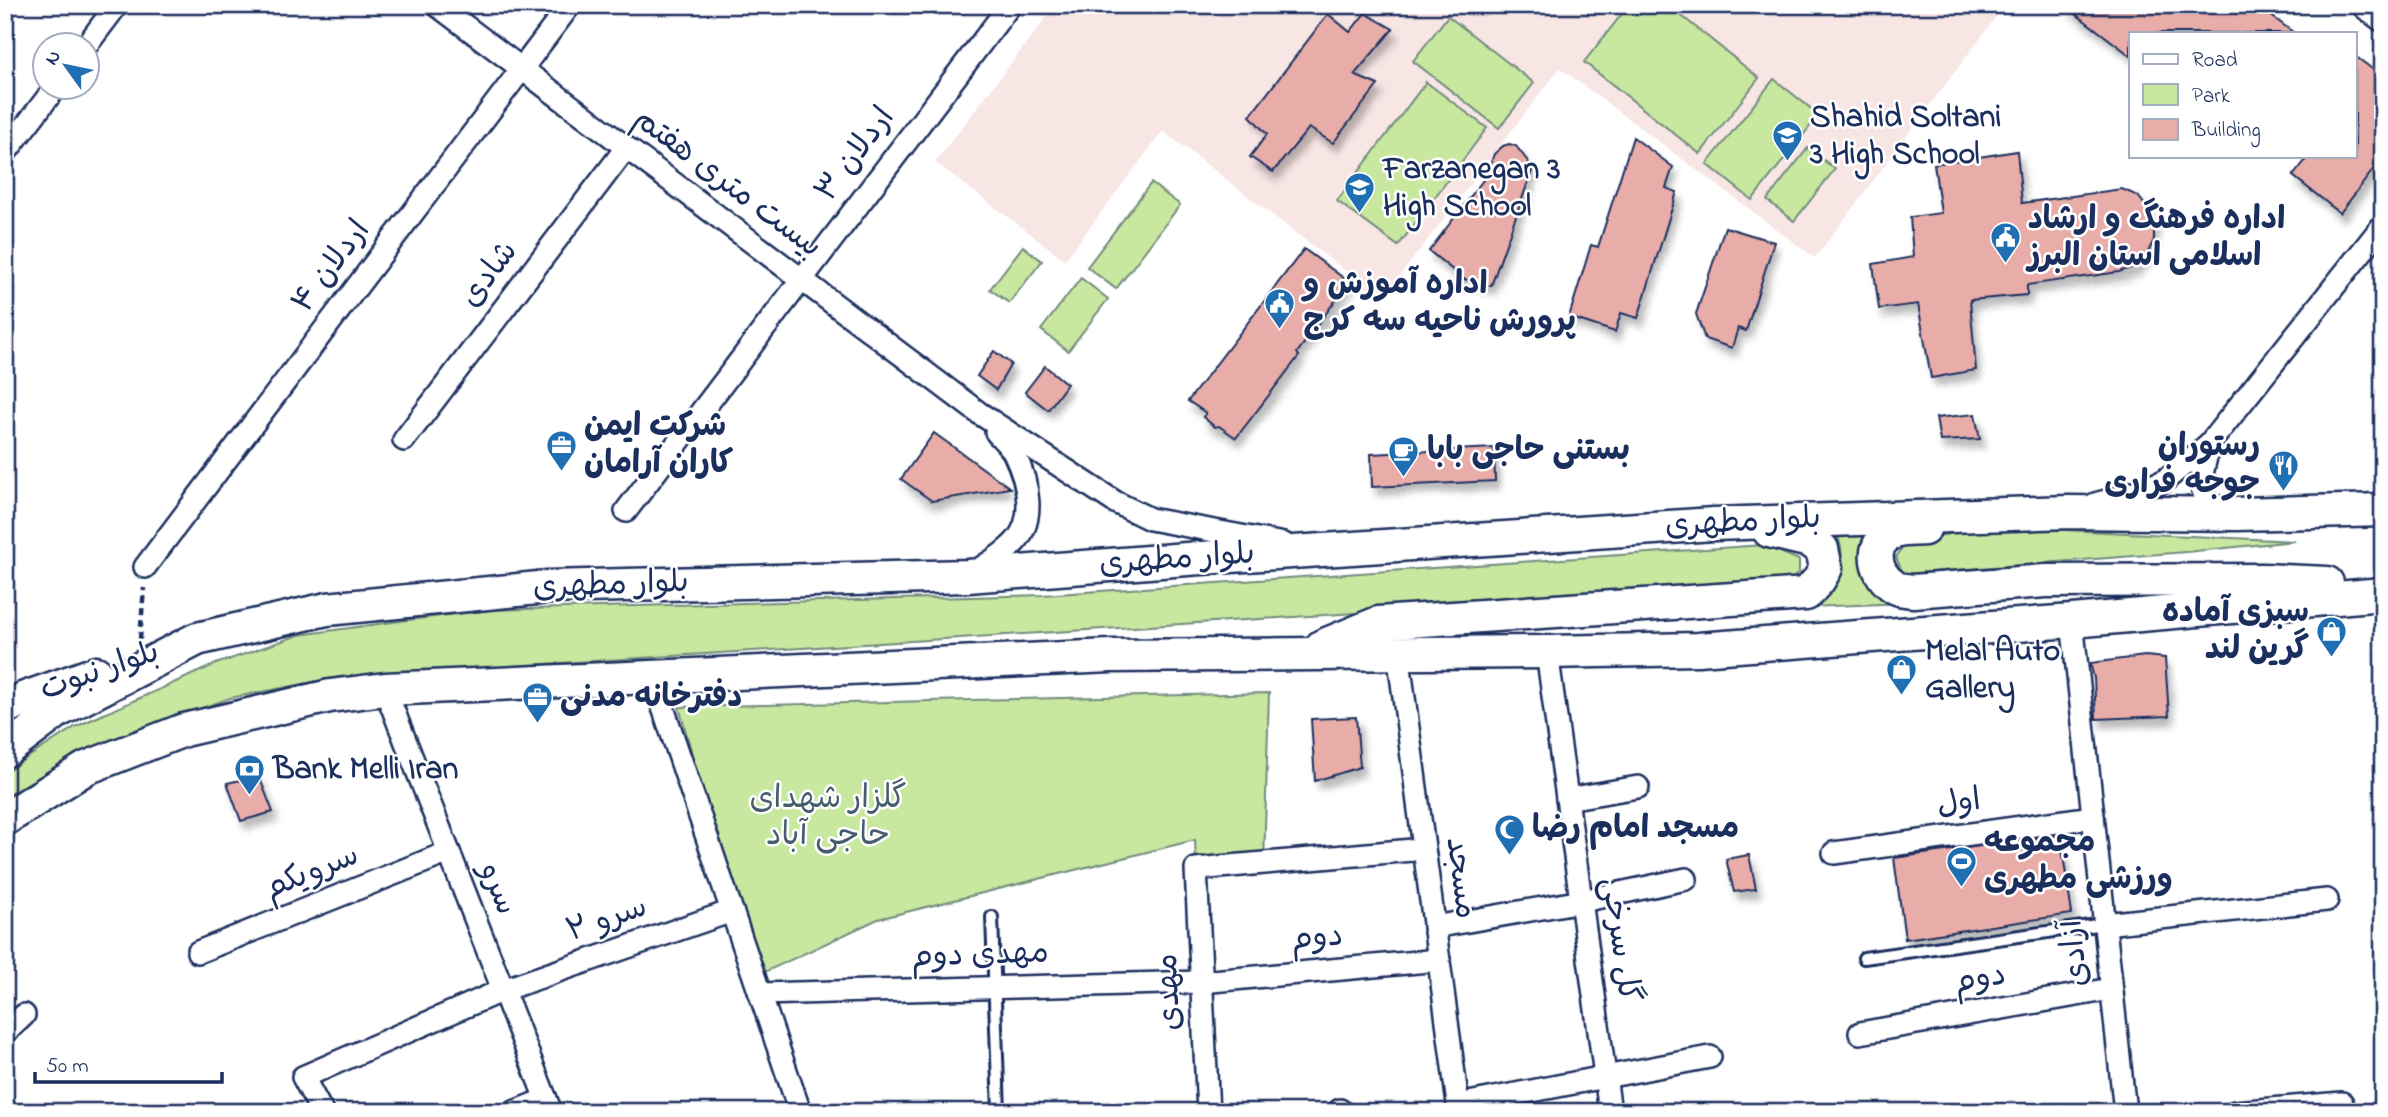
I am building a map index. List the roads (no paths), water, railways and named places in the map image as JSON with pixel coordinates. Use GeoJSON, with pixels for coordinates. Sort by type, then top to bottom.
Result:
{"type":"FeatureCollection","features":[{"type":"Feature","properties":{"kind":"main road"},"geometry":{"type":"LineString","coordinates":[[2304,512],[2365,492],[2383,489]]}},
{"type":"Feature","properties":{"kind":"main road","name":"بلوار مطهری"},"geometry":{"type":"LineString","coordinates":[[5,751],[58,711],[197,639],[327,609],[548,587],[968,576],[1714,524],[2068,512],[2237,514],[2383,510]]}},
{"type":"Feature","properties":{"kind":"main road"},"geometry":{"type":"LineString","coordinates":[[2018,515],[1987,525],[1895,532],[1882,540],[1875,558],[1879,572],[1894,587],[1913,591],[2083,580],[2263,580],[2383,585]]}},
{"type":"Feature","properties":{"kind":"main road"},"geometry":{"type":"LineString","coordinates":[[1304,654],[1378,623],[1806,594],[1826,568],[1822,550],[1810,541],[1782,532],[1714,524]]}},
{"type":"Feature","properties":{"kind":"main road"},"geometry":{"type":"LineString","coordinates":[[5,819],[86,768],[184,730],[330,696],[385,689],[1111,656],[1698,649],[2383,594]]}},
{"type":"Feature","properties":{"kind":"main road","name":"بلوار نبوت"},"geometry":{"type":"LineString","coordinates":[[5,708],[25,698],[139,657],[197,639]]}},
{"type":"Feature","properties":{"kind":"street"},"geometry":{"type":"LineString","coordinates":[[97,32],[117,5]]}},
{"type":"Feature","properties":{"kind":"street","name":"بیست متری هفتم"},"geometry":{"type":"LineString","coordinates":[[437,5],[979,413]]}},
{"type":"Feature","properties":{"kind":"street","name":"اردلان ۴"},"geometry":{"type":"LineString","coordinates":[[145,566],[570,5]]}},
{"type":"Feature","properties":{"kind":"street","name":"اردلان ۳"},"geometry":{"type":"LineString","coordinates":[[626,511],[1010,5]]}},
{"type":"Feature","properties":{"kind":"street"},"geometry":{"type":"LineString","coordinates":[[2367,5],[2383,17]]}},
{"type":"Feature","properties":{"kind":"street"},"geometry":{"type":"LineString","coordinates":[[5,153],[44,102]]}},
{"type":"Feature","properties":{"kind":"street","name":"شادی"},"geometry":{"type":"LineString","coordinates":[[404,440],[626,148]]}},
{"type":"Feature","properties":{"kind":"street"},"geometry":{"type":"LineString","coordinates":[[2068,512],[2164,481],[2209,444],[2383,225]]}},
{"type":"Feature","properties":{"kind":"street"},"geometry":{"type":"LineString","coordinates":[[979,413],[1115,502],[1150,519],[1322,550]]}},
{"type":"Feature","properties":{"kind":"street"},"geometry":{"type":"LineString","coordinates":[[968,576],[1013,545],[1026,526],[1029,506],[1013,452],[979,413]]}},
{"type":"Feature","properties":{"kind":"street"},"geometry":{"type":"LineString","coordinates":[[2209,444],[2200,483],[2208,502],[2237,514]]}},
{"type":"Feature","properties":{"kind":"street","name":"آزادی"},"geometry":{"type":"LineString","coordinates":[[2072,621],[2125,1112]]}},
{"type":"Feature","properties":{"kind":"street","name":"مسجد"},"geometry":{"type":"LineString","coordinates":[[1398,652],[1458,1108]]}},
{"type":"Feature","properties":{"kind":"street","name":"گل سرخی"},"geometry":{"type":"LineString","coordinates":[[1547,652],[1610,1112]]}},
{"type":"Feature","properties":{"kind":"street"},"geometry":{"type":"LineString","coordinates":[[653,678],[800,1112]]}},
{"type":"Feature","properties":{"kind":"street","name":"سرو"},"geometry":{"type":"LineString","coordinates":[[385,689],[548,1106]]}},
{"type":"Feature","properties":{"kind":"street"},"geometry":{"type":"LineString","coordinates":[[1567,799],[1638,787]]}},
{"type":"Feature","properties":{"kind":"street","name":"اول"},"geometry":{"type":"LineString","coordinates":[[1834,853],[2093,817]]}},
{"type":"Feature","properties":{"kind":"street","name":"مهدی"},"geometry":{"type":"LineString","coordinates":[[1208,1112],[1196,869],[1424,849]]}},
{"type":"Feature","properties":{"kind":"street","name":"سرویکم"},"geometry":{"type":"LineString","coordinates":[[198,952],[449,852]]}},
{"type":"Feature","properties":{"kind":"street"},"geometry":{"type":"LineString","coordinates":[[1434,927],[1582,901],[1686,879]]}},
{"type":"Feature","properties":{"kind":"street"},"geometry":{"type":"LineString","coordinates":[[2104,923],[2327,900]]}},
{"type":"Feature","properties":{"kind":"street","name":"سرو ۲"},"geometry":{"type":"LineString","coordinates":[[322,1112],[303,1077],[503,990],[732,911]]}},
{"type":"Feature","properties":{"kind":"street","name":"دوم"},"geometry":{"type":"LineString","coordinates":[[1201,982],[1438,960]]}},
{"type":"Feature","properties":{"kind":"street","name":"مهدی دوم"},"geometry":{"type":"LineString","coordinates":[[760,994],[1201,982]]}},
{"type":"Feature","properties":{"kind":"street","name":"دوم"},"geometry":{"type":"LineString","coordinates":[[1860,1033],[2112,989]]}},
{"type":"Feature","properties":{"kind":"street"},"geometry":{"type":"LineString","coordinates":[[5,1032],[24,1015]]}},
{"type":"Feature","properties":{"kind":"street"},"geometry":{"type":"LineString","coordinates":[[1458,1108],[1710,1056]]}},
{"type":"Feature","properties":{"kind":"street"},"geometry":{"type":"LineString","coordinates":[[2235,1112],[2342,1104]]}},
{"type":"Feature","properties":{"kind":"street"},"geometry":{"type":"LineString","coordinates":[[514,1112],[548,1106]]}},
{"type":"Feature","properties":{"kind":"lane"},"geometry":{"type":"LineString","coordinates":[[992,917],[999,1112]]}},
{"type":"Feature","properties":{"kind":"lane"},"geometry":{"type":"LineString","coordinates":[[1864,958],[2104,923]]}},
{"type":"Feature","properties":{"kind":"place","name":"Shahid Soltani 3 High School"},"geometry":{"type":"Point","coordinates":[1787,163]}},
{"type":"Feature","properties":{"kind":"place","name":"Farzanegan 3 High School"},"geometry":{"type":"Point","coordinates":[1360,215]}},
{"type":"Feature","properties":{"kind":"place","name":"اداره فرهنگ و ارشاد اسلامی استان البرز"},"geometry":{"type":"Point","coordinates":[2005,265]}},
{"type":"Feature","properties":{"kind":"place","name":"اداره آموزش و پرورش ناحیه سه کرج"},"geometry":{"type":"Point","coordinates":[1280,330]}},
{"type":"Feature","properties":{"kind":"place","name":"شرکت ایمن کاران آرامان"},"geometry":{"type":"Point","coordinates":[561,472]}},
{"type":"Feature","properties":{"kind":"place","name":"بستنی حاجی بابا"},"geometry":{"type":"Point","coordinates":[1404,478]}},
{"type":"Feature","properties":{"kind":"place","name":"رستوران جوجه فراری"},"geometry":{"type":"Point","coordinates":[2283,492]}},
{"type":"Feature","properties":{"kind":"place","name":"سبزی آماده گرین لند"},"geometry":{"type":"Point","coordinates":[2332,658]}},
{"type":"Feature","properties":{"kind":"place","name":"Melal Auto Gallery"},"geometry":{"type":"Point","coordinates":[1902,697]}},
{"type":"Feature","properties":{"kind":"place","name":"دفترخانه مدنی"},"geometry":{"type":"Point","coordinates":[537,725]}},
{"type":"Feature","properties":{"kind":"place","name":"Bank Melli Iran"},"geometry":{"type":"Point","coordinates":[250,797]}},
{"type":"Feature","properties":{"kind":"place","name":"مسجد امام رضا"},"geometry":{"type":"Point","coordinates":[1509,856]}},
{"type":"Feature","properties":{"kind":"place","name":"مجموعه ورزشی مطهری"},"geometry":{"type":"Point","coordinates":[1961,888]}},
{"type":"Feature","properties":{"kind":"park label","name":"گلزار شهدای حاجی آباد"},"geometry":{"type":"Point","coordinates":[828,818]}}]}
